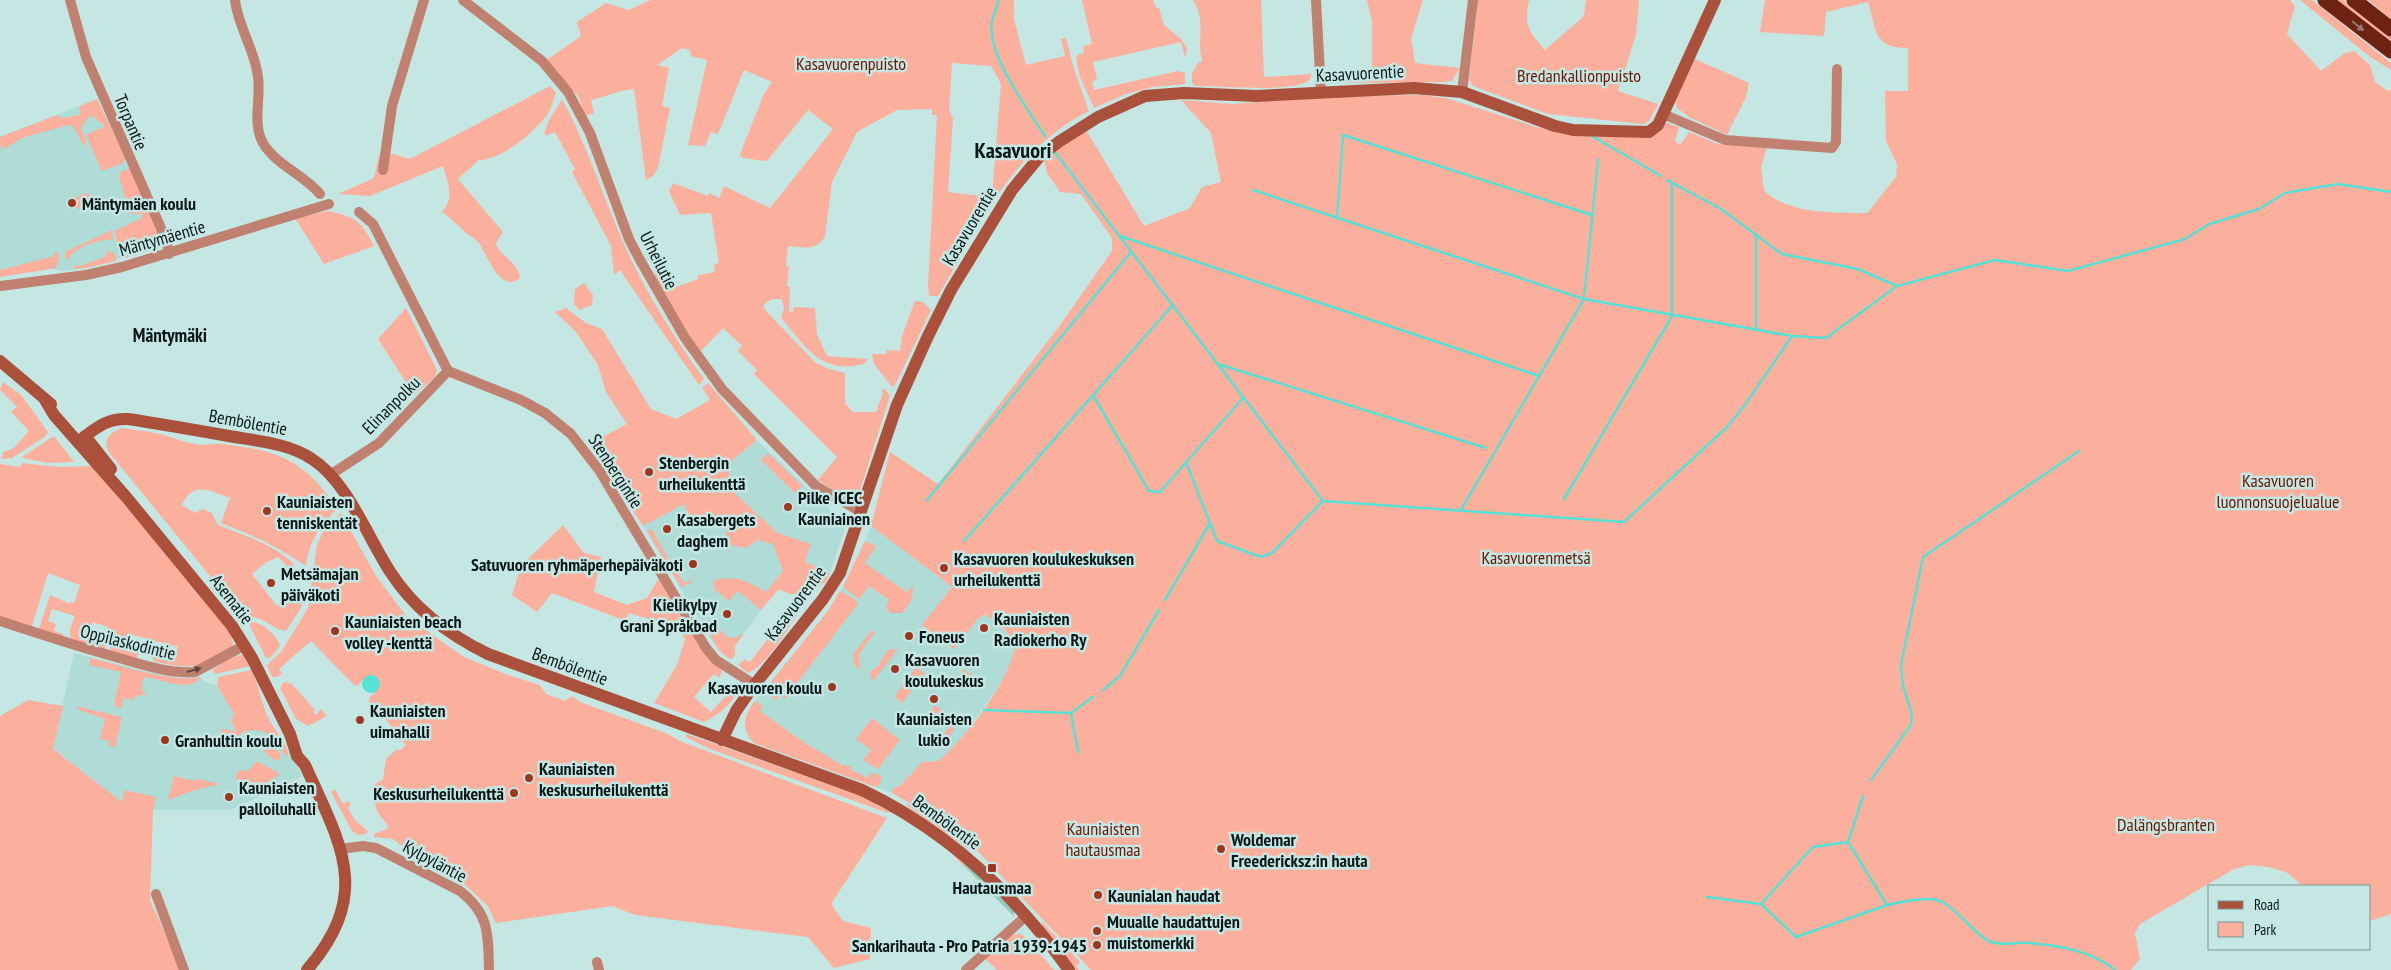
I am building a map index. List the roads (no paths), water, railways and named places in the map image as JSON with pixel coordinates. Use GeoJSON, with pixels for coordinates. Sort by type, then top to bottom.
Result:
{"type":"FeatureCollection","features":[{"type":"Feature","properties":{"kind":"highway"},"geometry":{"type":"LineString","coordinates":[[2325,0],[2391,51]]}},
{"type":"Feature","properties":{"kind":"highway"},"geometry":{"type":"LineString","coordinates":[[2354,0],[2391,29]]}},
{"type":"Feature","properties":{"kind":"street","name":"Torpantie"},"geometry":{"type":"LineString","coordinates":[[70,0],[86,57],[167,242],[169,254]]}},
{"type":"Feature","properties":{"kind":"street"},"geometry":{"type":"LineString","coordinates":[[234,0],[239,21],[256,65],[258,78],[258,125],[262,141],[273,155],[312,184],[320,194]]}},
{"type":"Feature","properties":{"kind":"street"},"geometry":{"type":"LineString","coordinates":[[384,170],[392,106],[424,0]]}},
{"type":"Feature","properties":{"kind":"street"},"geometry":{"type":"LineString","coordinates":[[1316,0],[1321,92]]}},
{"type":"Feature","properties":{"kind":"street"},"geometry":{"type":"LineString","coordinates":[[1462,92],[1473,0]]}},
{"type":"Feature","properties":{"kind":"street","name":"Kasavuorentie"},"geometry":{"type":"LineString","coordinates":[[722,740],[736,711],[754,684],[823,599],[836,579],[846,558],[897,405],[934,322],[1012,190],[1040,156],[1060,141],[1098,117],[1145,96],[1175,93],[1257,96],[1414,88],[1462,92],[1497,103],[1555,126],[1574,130],[1643,133],[1654,129],[1663,114],[1715,0]]}},
{"type":"Feature","properties":{"kind":"street","name":"Urheilutie"},"geometry":{"type":"LineString","coordinates":[[466,1],[542,61],[568,92],[590,133],[626,230],[640,260],[685,338],[722,389],[816,486],[861,512]]}},
{"type":"Feature","properties":{"kind":"street"},"geometry":{"type":"LineString","coordinates":[[1663,114],[1725,140],[1832,148],[1836,142],[1837,69]]}},
{"type":"Feature","properties":{"kind":"street","name":"Mäntymäentie"},"geometry":{"type":"LineString","coordinates":[[0,286],[86,275],[169,254],[329,204]]}},
{"type":"Feature","properties":{"kind":"street"},"geometry":{"type":"LineString","coordinates":[[359,212],[373,224],[448,371]]}},
{"type":"Feature","properties":{"kind":"street","name":"Asematie"},"geometry":{"type":"LineString","coordinates":[[1,362],[71,420],[82,439],[117,477],[127,498],[206,594],[245,646],[290,734],[297,756],[304,765],[340,849],[341,881],[336,924],[327,944],[307,970]]}},
{"type":"Feature","properties":{"kind":"street","name":"Elinanpolku"},"geometry":{"type":"LineString","coordinates":[[330,475],[378,443],[448,371]]}},
{"type":"Feature","properties":{"kind":"street","name":"Stenbergintie"},"geometry":{"type":"LineString","coordinates":[[448,371],[521,400],[545,413],[571,434],[599,470],[706,648],[716,660],[754,684]]}},
{"type":"Feature","properties":{"kind":"street","name":"Bembölentie"},"geometry":{"type":"LineString","coordinates":[[82,439],[105,421],[115,418],[128,418],[291,448],[317,462],[330,475],[346,497],[403,591],[444,629],[488,654],[862,790],[917,818],[969,858],[1026,916],[1069,970]]}},
{"type":"Feature","properties":{"kind":"street","name":"Oppilaskodintie"},"geometry":{"type":"LineString","coordinates":[[0,621],[88,650],[177,672],[195,672],[245,646]]}},
{"type":"Feature","properties":{"kind":"street","name":"Kylpyläntie"},"geometry":{"type":"LineString","coordinates":[[340,849],[363,846],[376,848],[460,892],[470,900],[480,910],[486,922],[489,970]]}},
{"type":"Feature","properties":{"kind":"street"},"geometry":{"type":"LineString","coordinates":[[156,894],[184,970]]}},
{"type":"Feature","properties":{"kind":"street"},"geometry":{"type":"LineString","coordinates":[[966,970],[1026,916]]}},
{"type":"Feature","properties":{"kind":"water"},"geometry":{"type":"Polygon","coordinates":[[[371,675],[377,678],[380,684],[377,690],[371,693],[365,690],[362,684],[365,678],[371,675]]]}},
{"type":"Feature","properties":{"kind":"waterway"},"geometry":{"type":"LineString","coordinates":[[999,0],[992,22],[995,49],[1019,97],[1045,136]]}},
{"type":"Feature","properties":{"kind":"waterway"},"geometry":{"type":"LineString","coordinates":[[1337,218],[1343,135],[1592,215]]}},
{"type":"Feature","properties":{"kind":"waterway"},"geometry":{"type":"LineString","coordinates":[[1592,136],[1661,176]]}},
{"type":"Feature","properties":{"kind":"waterway"},"geometry":{"type":"LineString","coordinates":[[1054,151],[1323,501],[1624,522],[1727,427],[1745,405],[1792,336],[1826,338],[1897,286],[1995,260],[2068,271],[2185,239],[2209,224],[2259,209],[2285,193],[2338,184],[2391,192]]}},
{"type":"Feature","properties":{"kind":"waterway"},"geometry":{"type":"LineString","coordinates":[[1461,510],[1584,299],[1598,159]]}},
{"type":"Feature","properties":{"kind":"waterway"},"geometry":{"type":"LineString","coordinates":[[1667,180],[1721,209],[1782,254],[1858,269],[1897,286]]}},
{"type":"Feature","properties":{"kind":"waterway"},"geometry":{"type":"LineString","coordinates":[[1564,499],[1672,316],[1672,183]]}},
{"type":"Feature","properties":{"kind":"waterway"},"geometry":{"type":"LineString","coordinates":[[1253,190],[1584,299],[1792,336]]}},
{"type":"Feature","properties":{"kind":"waterway"},"geometry":{"type":"LineString","coordinates":[[1756,234],[1756,330]]}},
{"type":"Feature","properties":{"kind":"waterway"},"geometry":{"type":"LineString","coordinates":[[1120,236],[1539,376]]}},
{"type":"Feature","properties":{"kind":"waterway"},"geometry":{"type":"LineString","coordinates":[[927,500],[1131,252]]}},
{"type":"Feature","properties":{"kind":"waterway"},"geometry":{"type":"LineString","coordinates":[[964,541],[1172,306]]}},
{"type":"Feature","properties":{"kind":"waterway"},"geometry":{"type":"LineString","coordinates":[[1218,364],[1486,448]]}},
{"type":"Feature","properties":{"kind":"waterway"},"geometry":{"type":"LineString","coordinates":[[1093,395],[1149,491],[1160,492],[1243,398]]}},
{"type":"Feature","properties":{"kind":"waterway"},"geometry":{"type":"LineString","coordinates":[[1871,780],[1911,725],[1912,714],[1903,686],[1901,665],[1923,557],[2079,451]]}},
{"type":"Feature","properties":{"kind":"waterway"},"geometry":{"type":"LineString","coordinates":[[1186,462],[1217,541],[1261,557],[1272,553],[1323,501]]}},
{"type":"Feature","properties":{"kind":"waterway"},"geometry":{"type":"LineString","coordinates":[[1165,600],[1210,523]]}},
{"type":"Feature","properties":{"kind":"waterway"},"geometry":{"type":"LineString","coordinates":[[1103,690],[1120,676],[1159,610]]}},
{"type":"Feature","properties":{"kind":"waterway"},"geometry":{"type":"LineString","coordinates":[[1078,752],[1071,713],[1093,697]]}},
{"type":"Feature","properties":{"kind":"waterway"},"geometry":{"type":"LineString","coordinates":[[984,710],[1071,713]]}},
{"type":"Feature","properties":{"kind":"waterway"},"geometry":{"type":"LineString","coordinates":[[1863,796],[1848,842],[1887,905],[1918,899],[1937,900],[1950,907],[1979,934],[1991,942],[2000,944],[2029,943],[2063,947],[2096,958],[2115,970]]}},
{"type":"Feature","properties":{"kind":"waterway"},"geometry":{"type":"LineString","coordinates":[[1848,842],[1813,847],[1761,904],[1796,937],[1887,905]]}},
{"type":"Feature","properties":{"kind":"waterway"},"geometry":{"type":"LineString","coordinates":[[965,864],[1013,913]]}},
{"type":"Feature","properties":{"kind":"waterway"},"geometry":{"type":"LineString","coordinates":[[1707,897],[1761,904]]}},
{"type":"Feature","properties":{"kind":"place","name":"Mäntymäen koulu"},"geometry":{"type":"Point","coordinates":[72,203]}},
{"type":"Feature","properties":{"kind":"place","name":"Stenbergin urheilukenttä"},"geometry":{"type":"Point","coordinates":[649,472]}},
{"type":"Feature","properties":{"kind":"place","name":"Pilke ICEC Kauniainen"},"geometry":{"type":"Point","coordinates":[788,507]}},
{"type":"Feature","properties":{"kind":"place","name":"Kauniaisten tenniskentät"},"geometry":{"type":"Point","coordinates":[267,511]}},
{"type":"Feature","properties":{"kind":"place","name":"Kasabergets daghem"},"geometry":{"type":"Point","coordinates":[667,529]}},
{"type":"Feature","properties":{"kind":"place","name":"Satuvuoren ryhmäperhepäiväkoti"},"geometry":{"type":"Point","coordinates":[693,564]}},
{"type":"Feature","properties":{"kind":"place","name":"Kasavuoren koulukeskuksen urheilukenttä"},"geometry":{"type":"Point","coordinates":[944,568]}},
{"type":"Feature","properties":{"kind":"place","name":"Metsämajan päiväkoti"},"geometry":{"type":"Point","coordinates":[271,583]}},
{"type":"Feature","properties":{"kind":"place","name":"Kielikylpy Grani Språkbad"},"geometry":{"type":"Point","coordinates":[727,614]}},
{"type":"Feature","properties":{"kind":"place","name":"Kauniaisten Radiokerho Ry"},"geometry":{"type":"Point","coordinates":[984,628]}},
{"type":"Feature","properties":{"kind":"place","name":"Kauniaisten beach volley -kenttä"},"geometry":{"type":"Point","coordinates":[335,631]}},
{"type":"Feature","properties":{"kind":"place","name":"Foneus"},"geometry":{"type":"Point","coordinates":[909,636]}},
{"type":"Feature","properties":{"kind":"place","name":"Kasavuoren koulukeskus"},"geometry":{"type":"Point","coordinates":[895,669]}},
{"type":"Feature","properties":{"kind":"place","name":"Kasavuoren koulu"},"geometry":{"type":"Point","coordinates":[832,687]}},
{"type":"Feature","properties":{"kind":"place","name":"Kauniaisten lukio"},"geometry":{"type":"Point","coordinates":[934,699]}},
{"type":"Feature","properties":{"kind":"place","name":"Kauniaisten uimahalli"},"geometry":{"type":"Point","coordinates":[360,720]}},
{"type":"Feature","properties":{"kind":"place","name":"Granhultin koulu"},"geometry":{"type":"Point","coordinates":[165,740]}},
{"type":"Feature","properties":{"kind":"place","name":"Kauniaisten keskusurheilukenttä"},"geometry":{"type":"Point","coordinates":[529,778]}},
{"type":"Feature","properties":{"kind":"place","name":"Keskusurheilukenttä"},"geometry":{"type":"Point","coordinates":[514,793]}},
{"type":"Feature","properties":{"kind":"place","name":"Kauniaisten palloiluhalli"},"geometry":{"type":"Point","coordinates":[229,797]}},
{"type":"Feature","properties":{"kind":"place","name":"Woldemar Freedericksz:in hauta"},"geometry":{"type":"Point","coordinates":[1221,849]}},
{"type":"Feature","properties":{"kind":"place","name":"Hautausmaa"},"geometry":{"type":"Point","coordinates":[992,868]}},
{"type":"Feature","properties":{"kind":"place","name":"Kaunialan haudat"},"geometry":{"type":"Point","coordinates":[1098,895]}},
{"type":"Feature","properties":{"kind":"place","name":"Muualle haudattujen muistomerkki"},"geometry":{"type":"Point","coordinates":[1097,931]}},
{"type":"Feature","properties":{"kind":"place","name":"Sankarihauta - Pro Patria 1939-1945"},"geometry":{"type":"Point","coordinates":[1097,945]}},
{"type":"Feature","properties":{"kind":"district","name":"Kasavuori"},"geometry":{"type":"Point","coordinates":[1013,150]}},
{"type":"Feature","properties":{"kind":"district","name":"Mäntymäki"},"geometry":{"type":"Point","coordinates":[170,335]}},
{"type":"Feature","properties":{"kind":"park label","name":"Kasavuorenpuisto"},"geometry":{"type":"Point","coordinates":[851,63]}},
{"type":"Feature","properties":{"kind":"park label","name":"Bredankallionpuisto"},"geometry":{"type":"Point","coordinates":[1579,75]}},
{"type":"Feature","properties":{"kind":"park label","name":"Kasavuoren luonnonsuojelualue"},"geometry":{"type":"Point","coordinates":[2278,490]}},
{"type":"Feature","properties":{"kind":"park label","name":"Kasavuorenmetsä"},"geometry":{"type":"Point","coordinates":[1536,557]}},
{"type":"Feature","properties":{"kind":"park label","name":"Dalängsbranten"},"geometry":{"type":"Point","coordinates":[2166,824]}},
{"type":"Feature","properties":{"kind":"park label","name":"Kauniaisten hautausmaa"},"geometry":{"type":"Point","coordinates":[1103,838]}}]}
